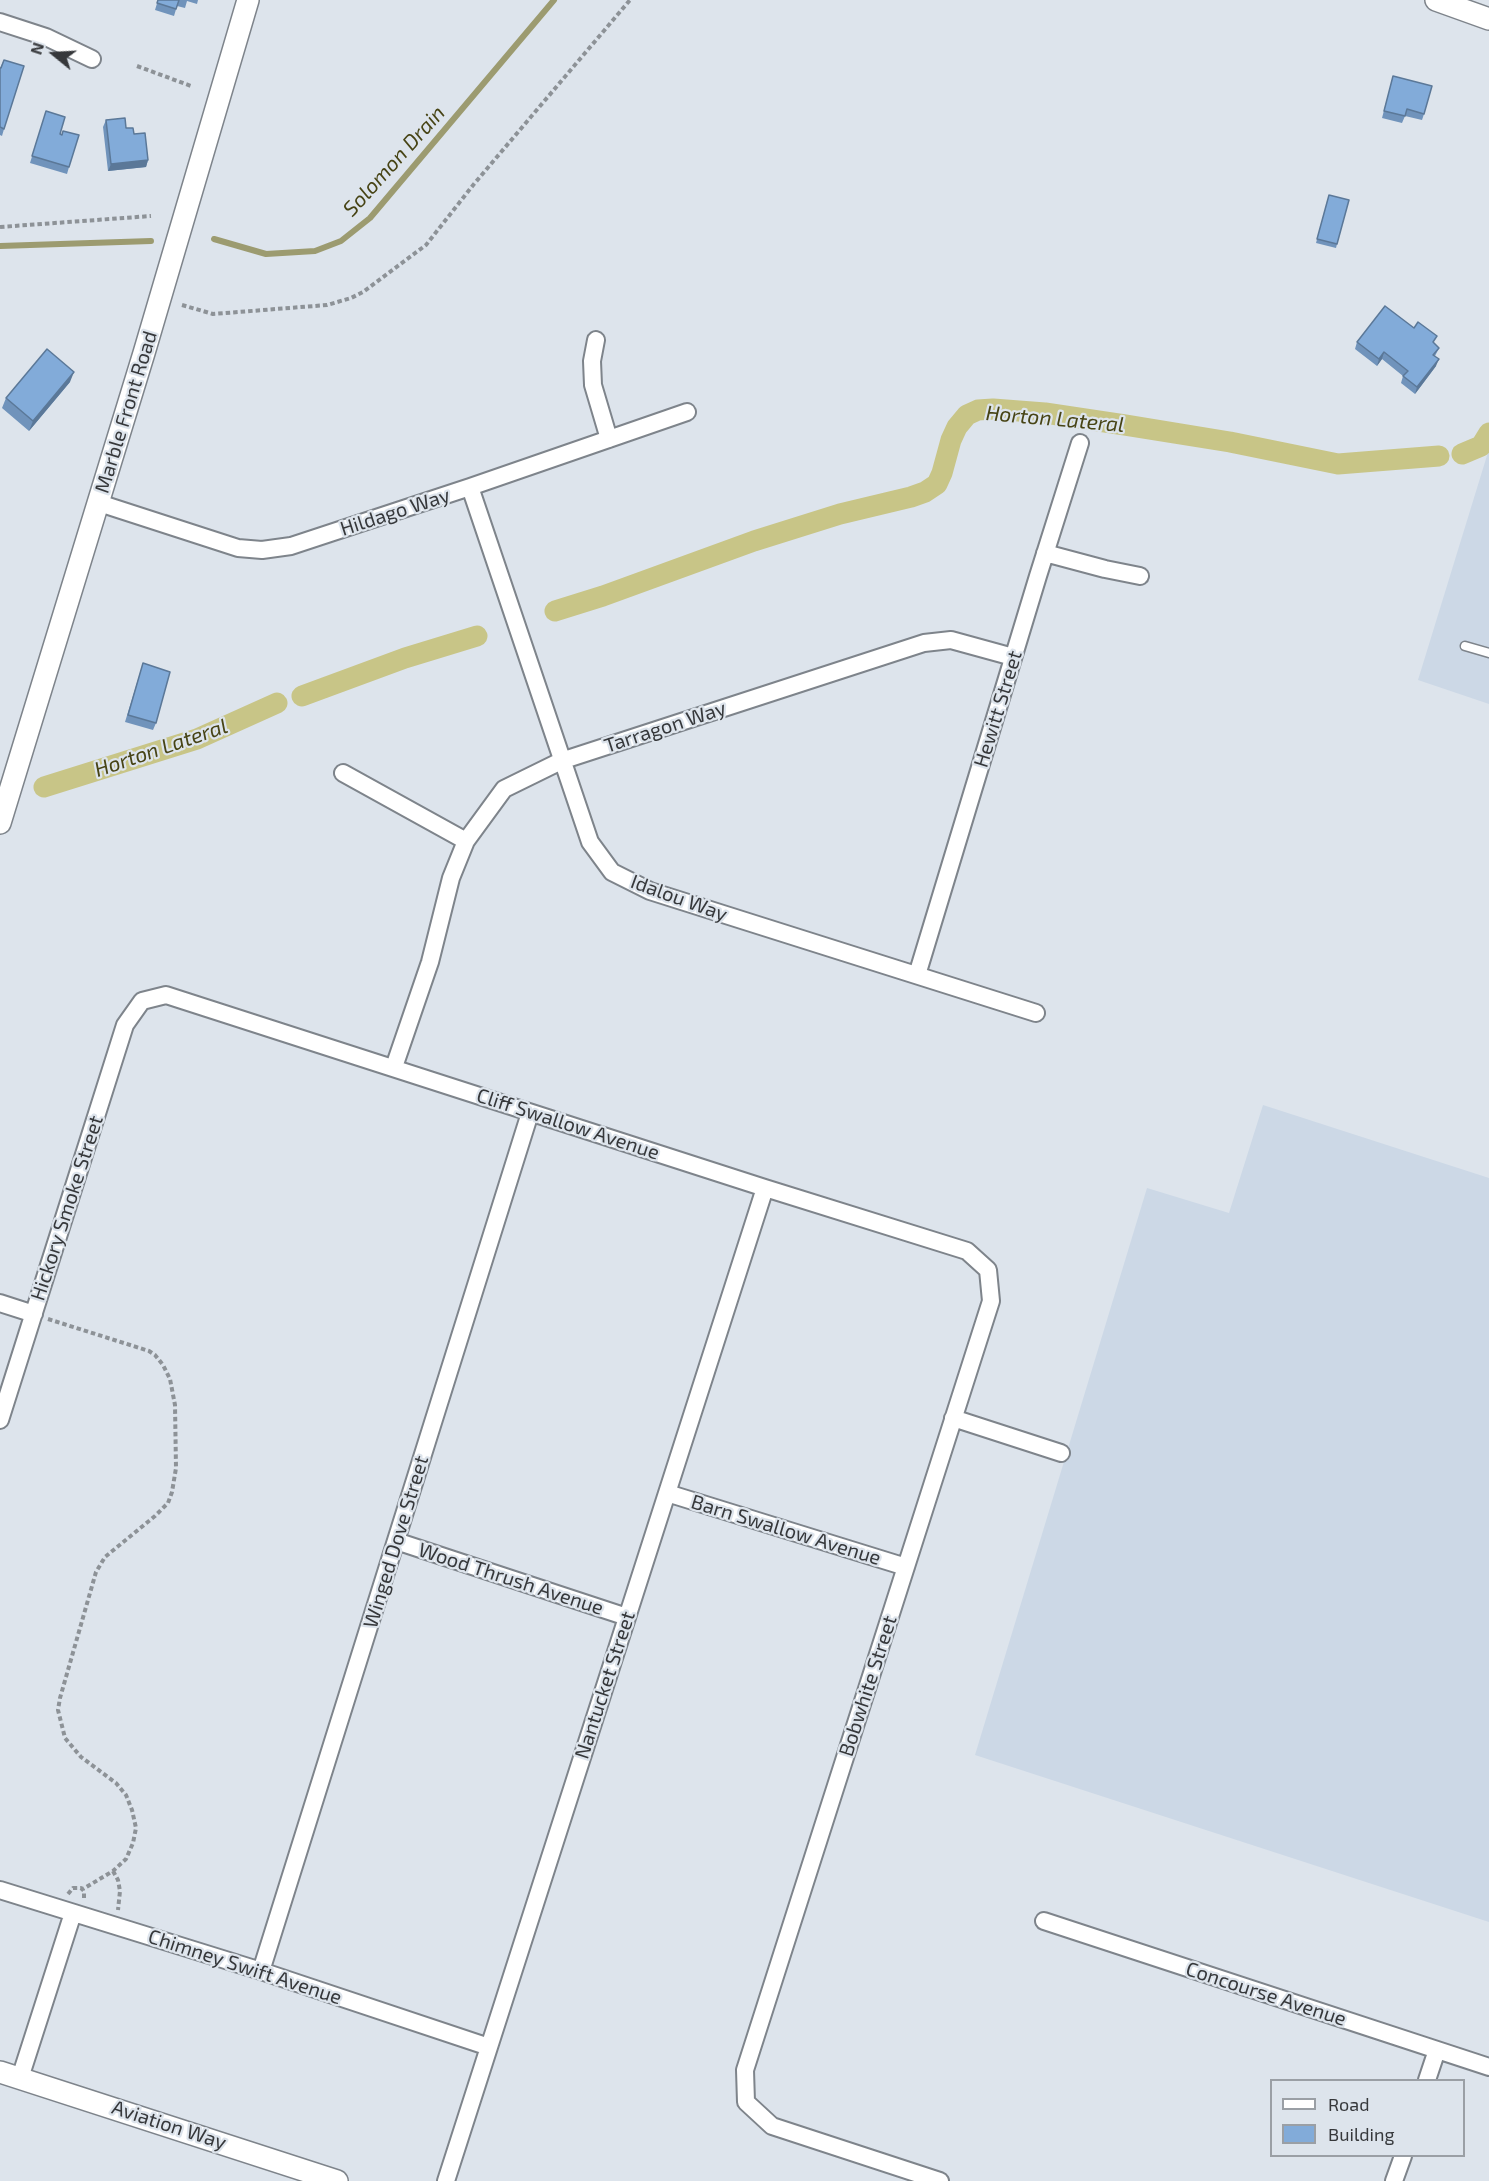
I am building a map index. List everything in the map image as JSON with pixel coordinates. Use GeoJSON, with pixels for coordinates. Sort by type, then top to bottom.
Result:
{"type":"FeatureCollection","features":[{"type":"Feature","properties":{"kind":"street","name":"Marble Front Road"},"geometry":{"type":"LineString","coordinates":[[1,815],[99,503],[248,0]]}},
{"type":"Feature","properties":{"kind":"street"},"geometry":{"type":"LineString","coordinates":[[1436,0],[1489,19]]}},
{"type":"Feature","properties":{"kind":"street"},"geometry":{"type":"LineString","coordinates":[[0,22],[46,37],[92,59]]}},
{"type":"Feature","properties":{"kind":"street"},"geometry":{"type":"LineString","coordinates":[[596,340],[592,361],[593,385],[609,439]]}},
{"type":"Feature","properties":{"kind":"street","name":"Hildago Way"},"geometry":{"type":"LineString","coordinates":[[99,503],[238,548],[262,550],[291,546],[687,412]]}},
{"type":"Feature","properties":{"kind":"street","name":"Hewitt Street"},"geometry":{"type":"LineString","coordinates":[[917,975],[1080,443]]}},
{"type":"Feature","properties":{"kind":"street","name":"Idalou Way"},"geometry":{"type":"LineString","coordinates":[[470,487],[590,842],[612,872],[650,891],[1036,1013]]}},
{"type":"Feature","properties":{"kind":"street"},"geometry":{"type":"LineString","coordinates":[[1045,553],[1140,576]]}},
{"type":"Feature","properties":{"kind":"street","name":"Tarragon Way"},"geometry":{"type":"LineString","coordinates":[[394,1067],[430,962],[451,878],[466,841],[504,789],[561,761],[924,643],[951,640],[1013,657]]}},
{"type":"Feature","properties":{"kind":"street"},"geometry":{"type":"LineString","coordinates":[[343,772],[466,841]]}},
{"type":"Feature","properties":{"kind":"street","name":"Cliff Swallow Avenue"},"geometry":{"type":"LineString","coordinates":[[142,1001],[166,995],[394,1067],[530,1113],[967,1251],[988,1270]]}},
{"type":"Feature","properties":{"kind":"street","name":"Hickory Smoke Street"},"geometry":{"type":"LineString","coordinates":[[0,1420],[40,1316],[125,1025],[142,1001]]}},
{"type":"Feature","properties":{"kind":"street","name":"Winged Dove Street"},"geometry":{"type":"LineString","coordinates":[[261,1971],[530,1113]]}},
{"type":"Feature","properties":{"kind":"street","name":"Nantucket Street"},"geometry":{"type":"LineString","coordinates":[[446,2181],[765,1188]]}},
{"type":"Feature","properties":{"kind":"street","name":"Bobwhite Street"},"geometry":{"type":"LineString","coordinates":[[940,2181],[772,2126],[746,2102],[745,2070],[991,1301],[988,1270]]}},
{"type":"Feature","properties":{"kind":"street"},"geometry":{"type":"LineString","coordinates":[[0,1303],[40,1316]]}},
{"type":"Feature","properties":{"kind":"street"},"geometry":{"type":"LineString","coordinates":[[953,1418],[1061,1453]]}},
{"type":"Feature","properties":{"kind":"street","name":"Barn Swallow Avenue"},"geometry":{"type":"LineString","coordinates":[[667,1493],[906,1567]]}},
{"type":"Feature","properties":{"kind":"street","name":"Wood Thrush Avenue"},"geometry":{"type":"LineString","coordinates":[[396,1541],[627,1617]]}},
{"type":"Feature","properties":{"kind":"street","name":"Chimney Swift Avenue"},"geometry":{"type":"LineString","coordinates":[[0,1890],[261,1971],[489,2047]]}},
{"type":"Feature","properties":{"kind":"street"},"geometry":{"type":"LineString","coordinates":[[10,2075],[73,1913]]}},
{"type":"Feature","properties":{"kind":"street","name":"Concourse Avenue"},"geometry":{"type":"LineString","coordinates":[[1044,1921],[1489,2067]]}},
{"type":"Feature","properties":{"kind":"street"},"geometry":{"type":"LineString","coordinates":[[1426,2079],[1437,2050]]}},
{"type":"Feature","properties":{"kind":"street","name":"Aviation Way"},"geometry":{"type":"LineString","coordinates":[[10,2075],[336,2181]]}},
{"type":"Feature","properties":{"kind":"street"},"geometry":{"type":"LineString","coordinates":[[1394,2181],[1402,2157]]}},
{"type":"Feature","properties":{"kind":"lane"},"geometry":{"type":"LineString","coordinates":[[1466,645],[1489,653]]}},
{"type":"Feature","properties":{"kind":"path"},"geometry":{"type":"LineString","coordinates":[[182,305],[213,314],[327,305],[363,292],[426,245],[474,184],[630,0]]}},
{"type":"Feature","properties":{"kind":"path"},"geometry":{"type":"LineString","coordinates":[[137,66],[191,86]]}},
{"type":"Feature","properties":{"kind":"path"},"geometry":{"type":"LineString","coordinates":[[0,227],[151,216]]}},
{"type":"Feature","properties":{"kind":"path"},"geometry":{"type":"LineString","coordinates":[[40,1316],[149,1351],[163,1365],[170,1379],[175,1405],[177,1446],[172,1492],[168,1503],[105,1557],[96,1572],[60,1698],[58,1710],[60,1725],[71,1747],[116,1783],[126,1795],[136,1828],[126,1859],[113,1871],[82,1889]]}},
{"type":"Feature","properties":{"kind":"path"},"geometry":{"type":"LineString","coordinates":[[113,1871],[120,1891],[118,1910]]}},
{"type":"Feature","properties":{"kind":"path"},"geometry":{"type":"LineString","coordinates":[[68,1894],[73,1888],[78,1887],[85,1894],[84,1899]]}},
{"type":"Feature","properties":{"kind":"shaded area"},"geometry":{"type":"Polygon","coordinates":[[[1489,449],[1489,704],[1418,680],[1489,449]]]}},
{"type":"Feature","properties":{"kind":"shaded area"},"geometry":{"type":"Polygon","coordinates":[[[1263,1105],[1489,1178],[1489,1922],[975,1755],[1147,1188],[1229,1213],[1263,1105]]]}},
{"type":"Feature","properties":{"kind":"building"},"geometry":{"type":"Polygon","coordinates":[[[158,0],[179,0],[176,9],[157,3],[158,0]]]}},
{"type":"Feature","properties":{"kind":"building"},"geometry":{"type":"Polygon","coordinates":[[[4,60],[24,66],[4,129],[0,127],[0,68],[4,60]]]}},
{"type":"Feature","properties":{"kind":"building"},"geometry":{"type":"Polygon","coordinates":[[[1393,76],[1432,86],[1424,114],[1407,109],[1405,116],[1384,111],[1393,76]]]}},
{"type":"Feature","properties":{"kind":"building"},"geometry":{"type":"Polygon","coordinates":[[[46,111],[65,117],[60,134],[62,135],[63,131],[79,135],[69,167],[32,156],[46,111]]]}},
{"type":"Feature","properties":{"kind":"building"},"geometry":{"type":"Polygon","coordinates":[[[125,118],[126,128],[133,128],[134,134],[145,133],[148,160],[111,164],[106,120],[125,118]]]}},
{"type":"Feature","properties":{"kind":"building"},"geometry":{"type":"Polygon","coordinates":[[[1329,195],[1349,200],[1337,244],[1317,239],[1329,195]]]}},
{"type":"Feature","properties":{"kind":"building"},"geometry":{"type":"Polygon","coordinates":[[[1385,306],[1414,328],[1418,322],[1437,336],[1433,342],[1439,348],[1433,355],[1439,359],[1417,387],[1403,376],[1408,371],[1384,352],[1379,359],[1357,342],[1385,306]]]}},
{"type":"Feature","properties":{"kind":"building"},"geometry":{"type":"Polygon","coordinates":[[[47,349],[74,372],[33,421],[6,398],[47,349]]]}},
{"type":"Feature","properties":{"kind":"building"},"geometry":{"type":"Polygon","coordinates":[[[143,663],[170,672],[156,723],[128,715],[143,663]]]}},
{"type":"Feature","properties":{"kind":"waterway","name":"Solomon Drain"},"geometry":{"type":"LineString","coordinates":[[214,239],[266,254],[315,251],[341,241],[370,218],[554,0]]}},
{"type":"Feature","properties":{"kind":"waterway","name":"Solomon Drain"},"geometry":{"type":"LineString","coordinates":[[0,246],[151,241]]}},
{"type":"Feature","properties":{"kind":"waterway","name":"Horton Lateral"},"geometry":{"type":"LineString","coordinates":[[555,611],[754,541],[840,514],[925,492],[937,484],[957,427],[967,415],[978,410],[1045,413],[1230,442],[1338,464],[1439,456]]}},
{"type":"Feature","properties":{"kind":"waterway","name":"Horton Lateral"},"geometry":{"type":"LineString","coordinates":[[1462,454],[1481,446],[1489,433]]}},
{"type":"Feature","properties":{"kind":"waterway","name":"Horton Lateral"},"geometry":{"type":"LineString","coordinates":[[302,696],[405,658],[477,636]]}},
{"type":"Feature","properties":{"kind":"waterway","name":"Horton Lateral"},"geometry":{"type":"LineString","coordinates":[[44,787],[197,739],[277,703]]}}]}
